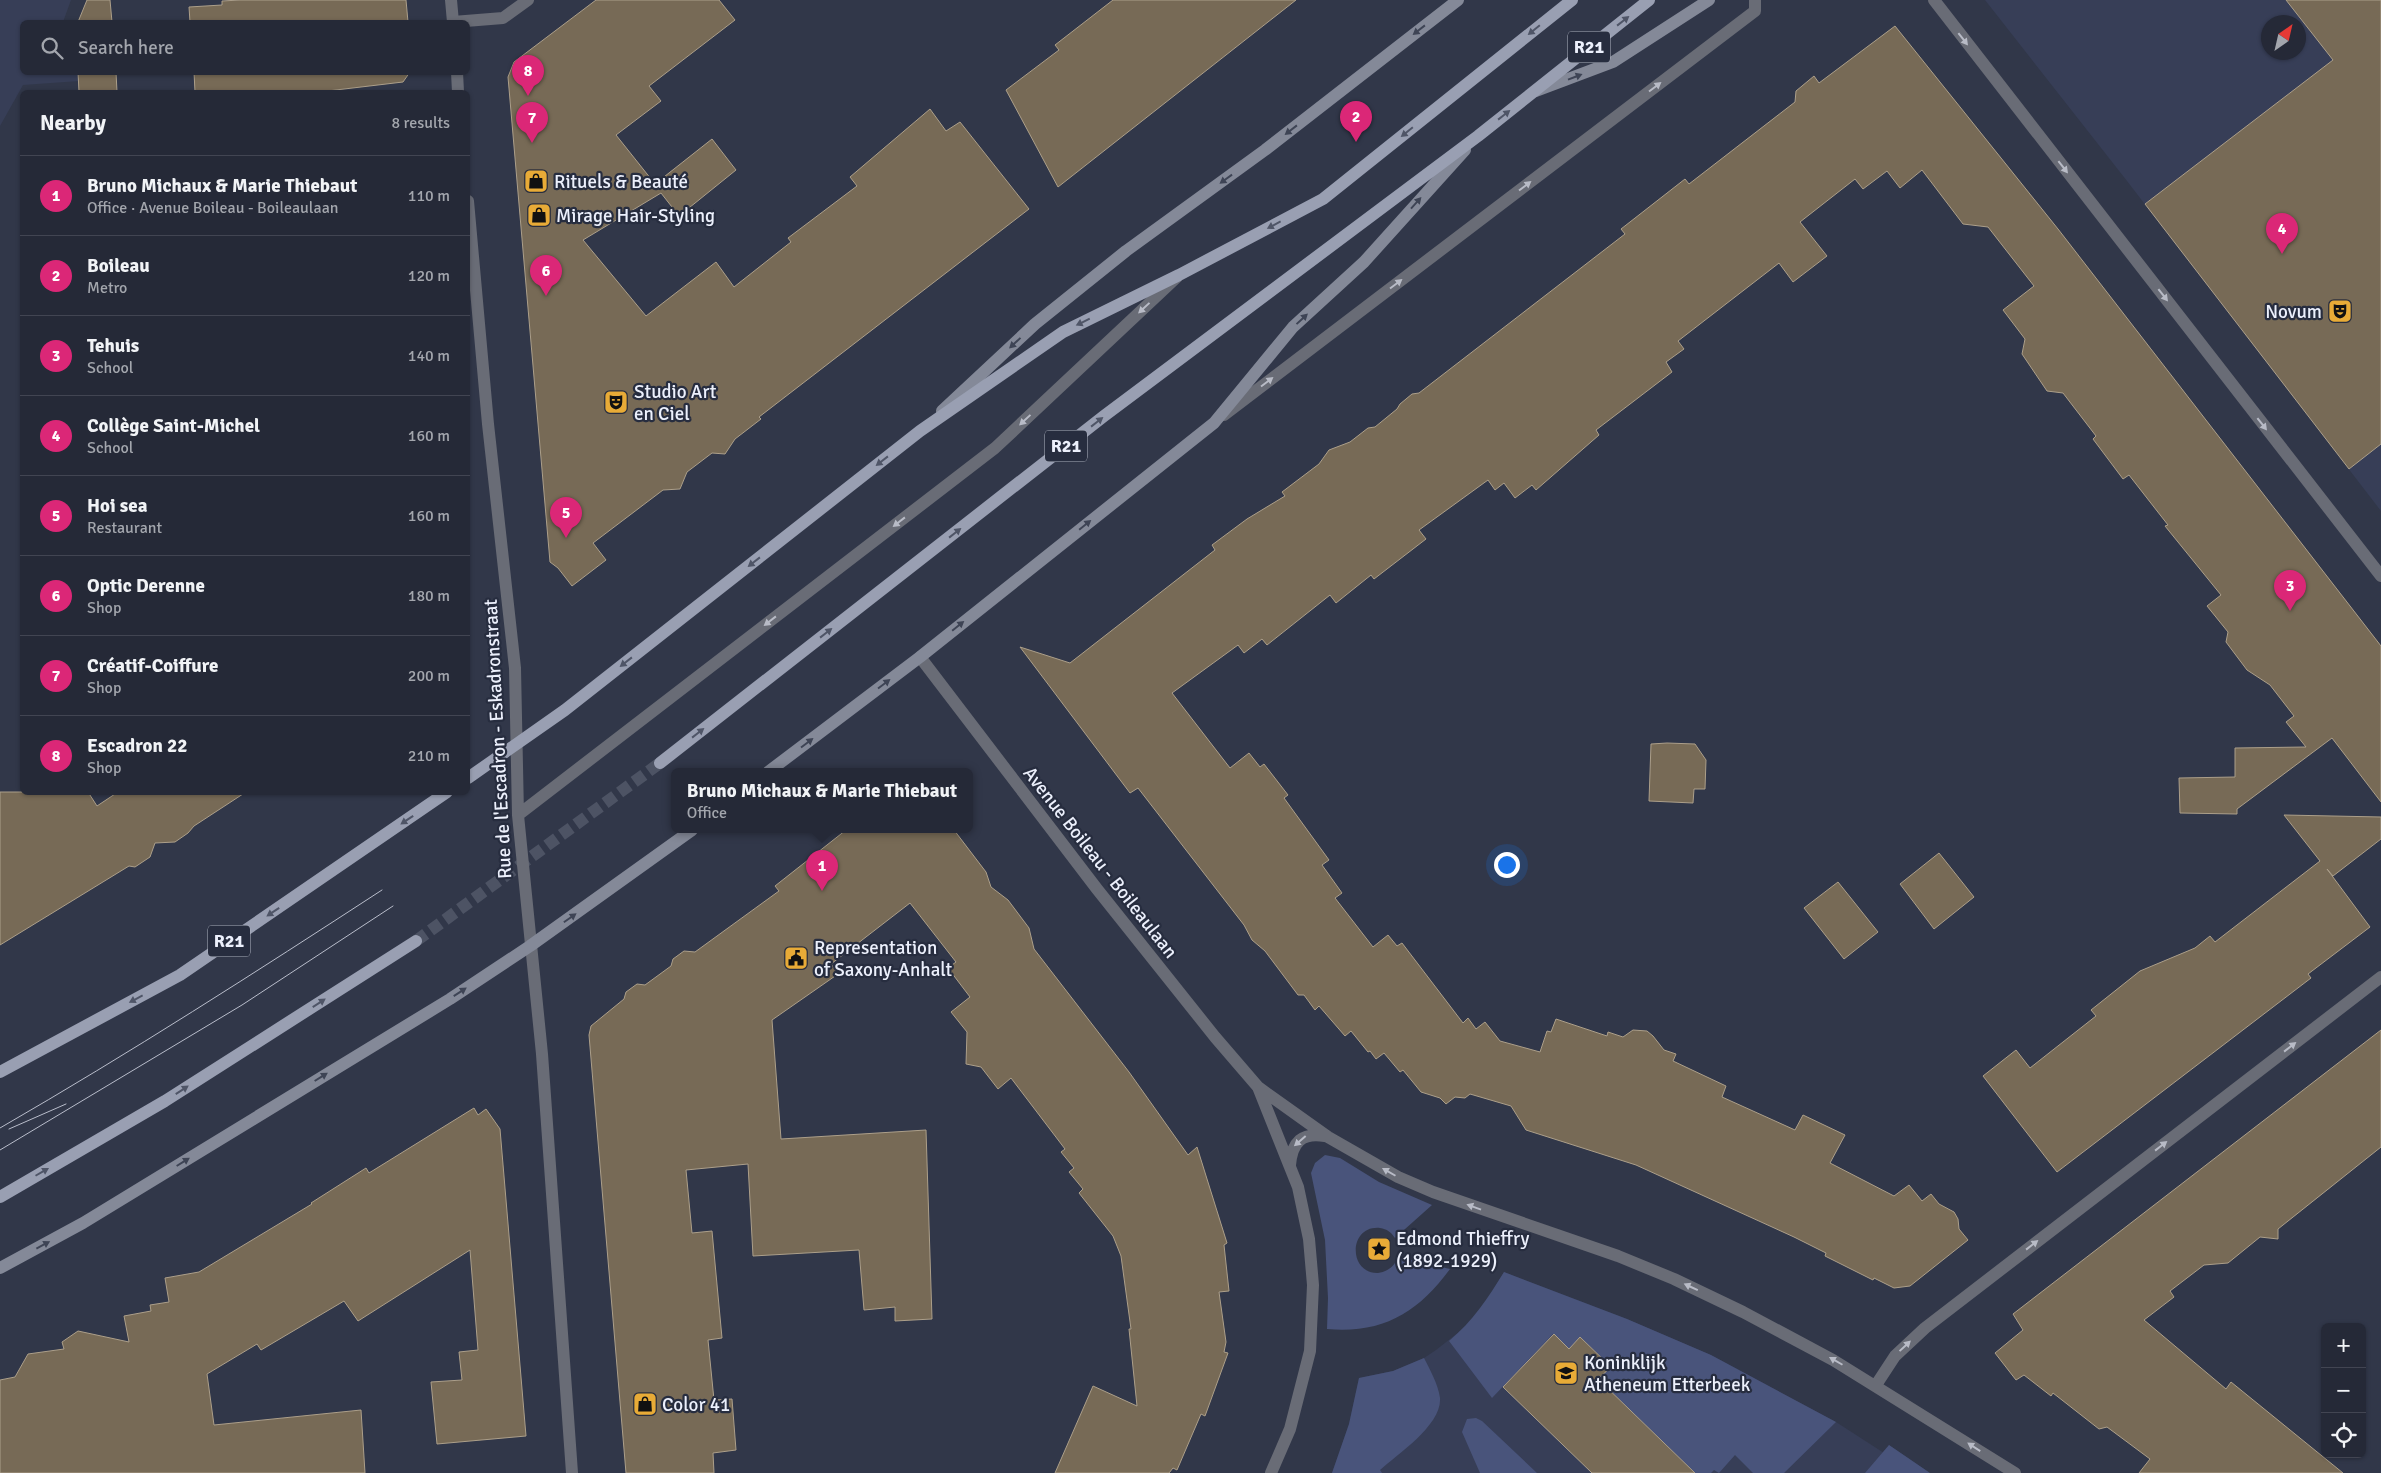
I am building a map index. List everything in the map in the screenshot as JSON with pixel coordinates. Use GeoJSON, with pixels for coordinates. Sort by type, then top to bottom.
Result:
{"type":"FeatureCollection","features":[{"type":"Feature","properties":{"kind":"main road"},"geometry":{"type":"LineString","coordinates":[[920,431],[1035,324],[1126,251],[1265,150],[1458,0]]}},
{"type":"Feature","properties":{"kind":"main road","name":"R21"},"geometry":{"type":"LineString","coordinates":[[470,777],[565,710],[920,431],[1064,332],[1179,275],[1323,199],[1572,0]]}},
{"type":"Feature","properties":{"kind":"main road","name":"R21"},"geometry":{"type":"LineString","coordinates":[[660,762],[1104,416],[1478,136],[1649,0]]}},
{"type":"Feature","properties":{"kind":"main road"},"geometry":{"type":"LineString","coordinates":[[1530,94],[1613,62],[1709,0]]}},
{"type":"Feature","properties":{"kind":"main road"},"geometry":{"type":"LineString","coordinates":[[773,768],[920,657],[1214,422],[1293,327],[1364,262],[1478,136]]}},
{"type":"Feature","properties":{"kind":"main road","name":"R21"},"geometry":{"type":"LineString","coordinates":[[0,1072],[180,975],[443,795]]}},
{"type":"Feature","properties":{"kind":"main road"},"geometry":{"type":"LineString","coordinates":[[0,1268],[83,1223],[450,999],[530,946],[688,833]]}},
{"type":"Feature","properties":{"kind":"main road"},"geometry":{"type":"LineString","coordinates":[[0,1197],[165,1101],[416,941]]}},
{"type":"Feature","properties":{"kind":"street"},"geometry":{"type":"LineString","coordinates":[[451,0],[453,20]]}},
{"type":"Feature","properties":{"kind":"street"},"geometry":{"type":"LineString","coordinates":[[470,21],[503,18],[528,0]]}},
{"type":"Feature","properties":{"kind":"street"},"geometry":{"type":"LineString","coordinates":[[1214,422],[1755,11],[1755,0]]}},
{"type":"Feature","properties":{"kind":"street"},"geometry":{"type":"LineString","coordinates":[[1934,0],[2381,576]]}},
{"type":"Feature","properties":{"kind":"street"},"geometry":{"type":"LineString","coordinates":[[457,75],[458,90]]}},
{"type":"Feature","properties":{"kind":"street","name":"Rue de l'Escadron - Eskadronstraat"},"geometry":{"type":"LineString","coordinates":[[470,222],[515,668],[515,745],[518,815],[543,1063],[572,1473]]}},
{"type":"Feature","properties":{"kind":"street"},"geometry":{"type":"LineString","coordinates":[[518,815],[995,448],[1179,275]]}},
{"type":"Feature","properties":{"kind":"street","name":"Avenue Boileau - Boileaulaan"},"geometry":{"type":"LineString","coordinates":[[920,657],[1097,890],[1258,1087]]}},
{"type":"Feature","properties":{"kind":"street"},"geometry":{"type":"LineString","coordinates":[[1876,1386],[1895,1356],[1924,1328],[2381,977]]}},
{"type":"Feature","properties":{"kind":"street"},"geometry":{"type":"LineString","coordinates":[[1258,1087],[1328,1137],[1398,1177],[1433,1192],[1618,1256],[1674,1279],[1743,1312],[1833,1360],[2015,1473]]}},
{"type":"Feature","properties":{"kind":"street"},"geometry":{"type":"LineString","coordinates":[[1258,1087],[1298,1187],[1309,1238],[1313,1285],[1312,1338],[1300,1396],[1290,1429],[1271,1473]]}},
{"type":"Feature","properties":{"kind":"street"},"geometry":{"type":"LineString","coordinates":[[1290,1167],[1291,1150],[1298,1142],[1314,1134],[1328,1137]]}},
{"type":"Feature","properties":{"kind":"shaded area"},"geometry":{"type":"Polygon","coordinates":[[[0,0],[71,0],[64,20],[20,20],[20,75],[78,75],[79,81],[23,85],[0,126],[0,0]]]}},
{"type":"Feature","properties":{"kind":"shaded area"},"geometry":{"type":"Polygon","coordinates":[[[1985,0],[2381,0],[2381,511],[2127,181],[1985,0]]]}},
{"type":"Feature","properties":{"kind":"shaded area"},"geometry":{"type":"Polygon","coordinates":[[[1325,1155],[1340,1158],[1379,1182],[1432,1205],[1395,1238],[1389,1231],[1380,1228],[1369,1229],[1357,1241],[1357,1258],[1361,1266],[1368,1271],[1378,1273],[1384,1271],[1393,1266],[1398,1257],[1450,1269],[1425,1298],[1412,1309],[1382,1324],[1347,1330],[1327,1329],[1328,1298],[1325,1240],[1311,1173],[1315,1163],[1325,1155]]]}},
{"type":"Feature","properties":{"kind":"shaded area","name":"Koninklijk Atheneum Etterbeek"},"geometry":{"type":"Polygon","coordinates":[[[1504,1272],[1627,1319],[1711,1355],[1836,1422],[1884,1453],[1889,1445],[1930,1473],[1332,1473],[1349,1424],[1359,1378],[1393,1371],[1424,1358],[1436,1350],[1464,1328],[1483,1307],[1504,1272]]]}},
{"type":"Feature","properties":{"kind":"shaded area"},"geometry":{"type":"Polygon","coordinates":[[[1504,1272],[1627,1319],[1711,1355],[1836,1422],[1784,1473],[1753,1473],[1735,1455],[1719,1473],[1714,1470],[1711,1473],[1695,1473],[1598,1379],[1610,1366],[1580,1337],[1569,1349],[1553,1334],[1492,1398],[1449,1341],[1480,1309],[1504,1272]]]}},
{"type":"Feature","properties":{"kind":"shaded area"},"geometry":{"type":"Polygon","coordinates":[[[1424,1358],[1436,1382],[1440,1398],[1439,1408],[1427,1428],[1380,1470],[1382,1473],[1332,1473],[1349,1424],[1359,1378],[1393,1371],[1424,1358]]]}},
{"type":"Feature","properties":{"kind":"shaded area"},"geometry":{"type":"Polygon","coordinates":[[[1476,1418],[1482,1421],[1537,1473],[1480,1473],[1462,1432],[1467,1419],[1476,1418]]]}},
{"type":"Feature","properties":{"kind":"shaded area"},"geometry":{"type":"Polygon","coordinates":[[[1889,1445],[1930,1473],[1865,1473],[1889,1445]]]}},
{"type":"Feature","properties":{"kind":"building"},"geometry":{"type":"Polygon","coordinates":[[[87,0],[110,0],[112,20],[79,20],[87,0]]]}},
{"type":"Feature","properties":{"kind":"building"},"geometry":{"type":"Polygon","coordinates":[[[406,0],[408,20],[190,20],[189,7],[222,5],[222,1],[406,0]]]}},
{"type":"Feature","properties":{"kind":"building"},"geometry":{"type":"Polygon","coordinates":[[[596,0],[719,0],[735,20],[649,86],[661,101],[616,135],[655,184],[712,139],[736,170],[679,216],[661,193],[583,240],[646,316],[716,262],[734,287],[791,242],[788,238],[857,186],[850,177],[930,109],[946,131],[960,122],[1029,209],[759,417],[761,419],[735,439],[725,454],[712,453],[687,472],[680,489],[663,490],[593,543],[606,560],[572,586],[558,568],[550,562],[508,77],[514,62],[596,0]]]}},
{"type":"Feature","properties":{"kind":"building"},"geometry":{"type":"Polygon","coordinates":[[[1113,0],[1296,0],[1058,187],[1006,90],[1059,50],[1055,45],[1113,0]]]}},
{"type":"Feature","properties":{"kind":"building"},"geometry":{"type":"Polygon","coordinates":[[[2286,0],[2381,0],[2381,444],[2349,469],[2145,204],[2333,60],[2306,26],[2306,15],[2298,15],[2286,0]]]}},
{"type":"Feature","properties":{"kind":"building"},"geometry":{"type":"Polygon","coordinates":[[[1895,26],[2058,229],[2381,646],[2381,802],[2332,738],[2237,809],[2237,814],[2180,813],[2179,778],[2235,777],[2235,748],[2306,747],[2286,722],[2294,716],[2270,685],[2247,670],[2226,642],[2228,632],[2207,606],[2221,595],[2165,526],[2168,525],[2129,475],[2123,479],[2093,439],[2096,436],[2063,393],[2047,391],[2022,354],[2025,339],[2003,310],[2034,286],[1988,227],[1963,224],[1922,170],[1900,188],[1887,171],[1863,189],[1855,179],[1800,222],[1827,256],[1793,282],[1779,263],[1678,341],[1684,349],[1666,362],[1672,372],[1596,430],[1599,435],[1536,490],[1532,485],[1515,498],[1504,483],[1495,490],[1488,480],[1419,530],[1426,539],[1374,579],[1371,575],[1336,603],[1330,595],[1267,645],[1262,639],[1244,653],[1238,645],[1172,693],[1230,768],[1249,753],[1260,767],[1264,764],[1288,795],[1284,798],[1329,860],[1322,865],[1342,893],[1335,898],[1373,947],[1388,935],[1397,946],[1402,943],[1463,1023],[1468,1018],[1476,1029],[1485,1022],[1500,1041],[1540,1052],[1547,1031],[1551,1032],[1556,1019],[1607,1036],[1608,1032],[1623,1037],[1633,1030],[1647,1031],[1664,1050],[1676,1054],[1673,1061],[1726,1086],[1722,1097],[1795,1130],[1803,1115],[1845,1135],[1830,1163],[1894,1196],[1909,1185],[1922,1201],[1931,1194],[1939,1204],[1954,1212],[1958,1219],[1959,1229],[1968,1240],[1910,1286],[1894,1288],[1874,1278],[1873,1280],[1825,1256],[1826,1253],[1794,1237],[1636,1165],[1526,1130],[1511,1106],[1470,1094],[1465,1098],[1455,1097],[1446,1104],[1440,1098],[1421,1092],[1403,1070],[1400,1072],[1384,1053],[1376,1059],[1351,1031],[1345,1036],[1319,1006],[1315,1010],[1304,995],[1298,995],[1265,951],[1252,940],[1244,925],[1138,788],[1130,793],[1020,647],[1070,663],[1215,550],[1212,545],[1247,519],[1285,496],[1282,492],[1319,464],[1329,450],[1350,442],[1368,428],[1375,427],[1412,394],[1419,393],[1625,234],[1621,229],[1685,179],[1689,184],[1795,102],[1796,91],[1814,76],[1819,83],[1895,26]]]}},
{"type":"Feature","properties":{"kind":"building"},"geometry":{"type":"Polygon","coordinates":[[[78,75],[116,75],[117,90],[79,90],[78,75]]]}},
{"type":"Feature","properties":{"kind":"building"},"geometry":{"type":"Polygon","coordinates":[[[194,75],[408,75],[403,82],[336,90],[195,90],[194,75]]]}},
{"type":"Feature","properties":{"kind":"building"},"geometry":{"type":"Polygon","coordinates":[[[1651,744],[1695,744],[1706,760],[1705,789],[1694,789],[1693,803],[1649,801],[1651,744]]]}},
{"type":"Feature","properties":{"kind":"building"},"geometry":{"type":"Polygon","coordinates":[[[0,792],[20,792],[20,795],[90,795],[97,806],[114,795],[241,795],[194,826],[175,842],[155,843],[150,857],[135,867],[129,866],[0,945],[0,792]]]}},
{"type":"Feature","properties":{"kind":"building"},"geometry":{"type":"Polygon","coordinates":[[[2284,815],[2381,817],[2381,839],[2333,876],[2327,869],[2370,927],[2308,974],[2311,978],[2057,1172],[1983,1076],[2016,1050],[2030,1068],[2096,1016],[2091,1010],[2140,971],[2195,948],[2210,936],[2215,942],[2320,861],[2284,815]]]}},
{"type":"Feature","properties":{"kind":"building"},"geometry":{"type":"Polygon","coordinates":[[[842,833],[956,833],[986,872],[991,887],[1008,900],[1029,928],[1034,949],[1129,1072],[1188,1155],[1197,1147],[1227,1243],[1224,1245],[1229,1291],[1219,1292],[1226,1342],[1224,1352],[1228,1353],[1205,1416],[1201,1414],[1177,1470],[1173,1468],[1169,1473],[1055,1473],[1093,1386],[1137,1406],[1129,1329],[1131,1329],[1121,1256],[1113,1236],[1079,1193],[1083,1189],[1069,1172],[1074,1168],[1061,1152],[1065,1149],[1011,1078],[998,1089],[981,1067],[966,1064],[967,1032],[951,1012],[970,997],[948,968],[956,962],[910,903],[831,964],[838,974],[772,1020],[781,1139],[926,1130],[932,1319],[895,1321],[895,1307],[864,1310],[859,1250],[753,1256],[748,1164],[686,1170],[692,1233],[712,1231],[722,1338],[708,1340],[714,1400],[732,1399],[736,1450],[713,1453],[714,1473],[626,1473],[589,1035],[591,1026],[624,999],[626,992],[637,984],[645,985],[671,966],[673,959],[684,951],[695,952],[779,891],[775,886],[842,833]]]}},
{"type":"Feature","properties":{"kind":"building"},"geometry":{"type":"Polygon","coordinates":[[[1939,853],[1974,897],[1934,929],[1900,884],[1939,853]]]}},
{"type":"Feature","properties":{"kind":"building"},"geometry":{"type":"Polygon","coordinates":[[[1838,882],[1878,932],[1844,959],[1804,908],[1838,882]]]}},
{"type":"Feature","properties":{"kind":"building"},"geometry":{"type":"Polygon","coordinates":[[[2381,1030],[2381,1147],[2278,1229],[2278,1239],[2260,1237],[2228,1263],[2204,1265],[2170,1291],[2174,1297],[2144,1320],[2226,1389],[2231,1382],[2321,1455],[2321,1458],[2325,1458],[2343,1473],[2139,1473],[2150,1459],[2107,1427],[2099,1429],[2053,1393],[2051,1396],[2024,1375],[2016,1380],[1995,1353],[2023,1330],[2013,1314],[2381,1030]]]}},
{"type":"Feature","properties":{"kind":"building"},"geometry":{"type":"Polygon","coordinates":[[[474,1108],[478,1115],[486,1109],[500,1129],[526,1436],[437,1444],[431,1382],[462,1380],[459,1352],[478,1350],[470,1250],[358,1321],[344,1301],[261,1350],[257,1344],[207,1374],[214,1425],[361,1410],[365,1473],[0,1473],[0,1380],[15,1377],[28,1354],[64,1349],[62,1342],[78,1331],[129,1342],[124,1316],[151,1311],[150,1305],[169,1302],[165,1278],[199,1272],[312,1204],[366,1168],[369,1173],[474,1108]]]}},
{"type":"Feature","properties":{"kind":"building"},"geometry":{"type":"Polygon","coordinates":[[[1554,1334],[1569,1349],[1580,1337],[1611,1367],[1598,1379],[1695,1473],[1592,1473],[1503,1387],[1554,1334]]]}},
{"type":"Feature","properties":{"kind":"tunnel"},"geometry":{"type":"LineString","coordinates":[[416,941],[660,763]]}},
{"type":"Feature","properties":{"kind":"tram line"},"geometry":{"type":"LineString","coordinates":[[0,1128],[192,1012],[382,890]]}},
{"type":"Feature","properties":{"kind":"tram line"},"geometry":{"type":"LineString","coordinates":[[0,1150],[242,1005],[393,906]]}},
{"type":"Feature","properties":{"kind":"tram line"},"geometry":{"type":"LineString","coordinates":[[9,1129],[66,1104]]}},
{"type":"Feature","properties":{"kind":"place","name":"Escadron 22"},"geometry":{"type":"Point","coordinates":[528,96]}},
{"type":"Feature","properties":{"kind":"place","name":"Boileau"},"geometry":{"type":"Point","coordinates":[1356,142]}},
{"type":"Feature","properties":{"kind":"place","name":"Créatif-Coiffure"},"geometry":{"type":"Point","coordinates":[532,143]}},
{"type":"Feature","properties":{"kind":"place","name":"Rituels & Beauté"},"geometry":{"type":"Point","coordinates":[536,181]}},
{"type":"Feature","properties":{"kind":"place","name":"Mirage Hair-Styling"},"geometry":{"type":"Point","coordinates":[539,215]}},
{"type":"Feature","properties":{"kind":"place","name":"Collège Saint-Michel"},"geometry":{"type":"Point","coordinates":[2282,254]}},
{"type":"Feature","properties":{"kind":"place","name":"Optic Derenne"},"geometry":{"type":"Point","coordinates":[546,296]}},
{"type":"Feature","properties":{"kind":"place","name":"Novum"},"geometry":{"type":"Point","coordinates":[2340,311]}},
{"type":"Feature","properties":{"kind":"place","name":"Studio Art en Ciel"},"geometry":{"type":"Point","coordinates":[616,402]}},
{"type":"Feature","properties":{"kind":"place","name":"Hoi sea"},"geometry":{"type":"Point","coordinates":[566,538]}},
{"type":"Feature","properties":{"kind":"place","name":"Tehuis"},"geometry":{"type":"Point","coordinates":[2290,611]}},
{"type":"Feature","properties":{"kind":"place","name":"Bruno Michaux & Marie Thiebaut"},"geometry":{"type":"Point","coordinates":[822,891]}},
{"type":"Feature","properties":{"kind":"place","name":"Representation of Saxony-Anhalt"},"geometry":{"type":"Point","coordinates":[796,958]}},
{"type":"Feature","properties":{"kind":"place","name":"Edmond Thieffry (1892-1929)"},"geometry":{"type":"Point","coordinates":[1379,1249]}},
{"type":"Feature","properties":{"kind":"place","name":"Koninklijk Atheneum Etterbeek"},"geometry":{"type":"Point","coordinates":[1566,1373]}},
{"type":"Feature","properties":{"kind":"place","name":"Color 41"},"geometry":{"type":"Point","coordinates":[645,1404]}}]}
